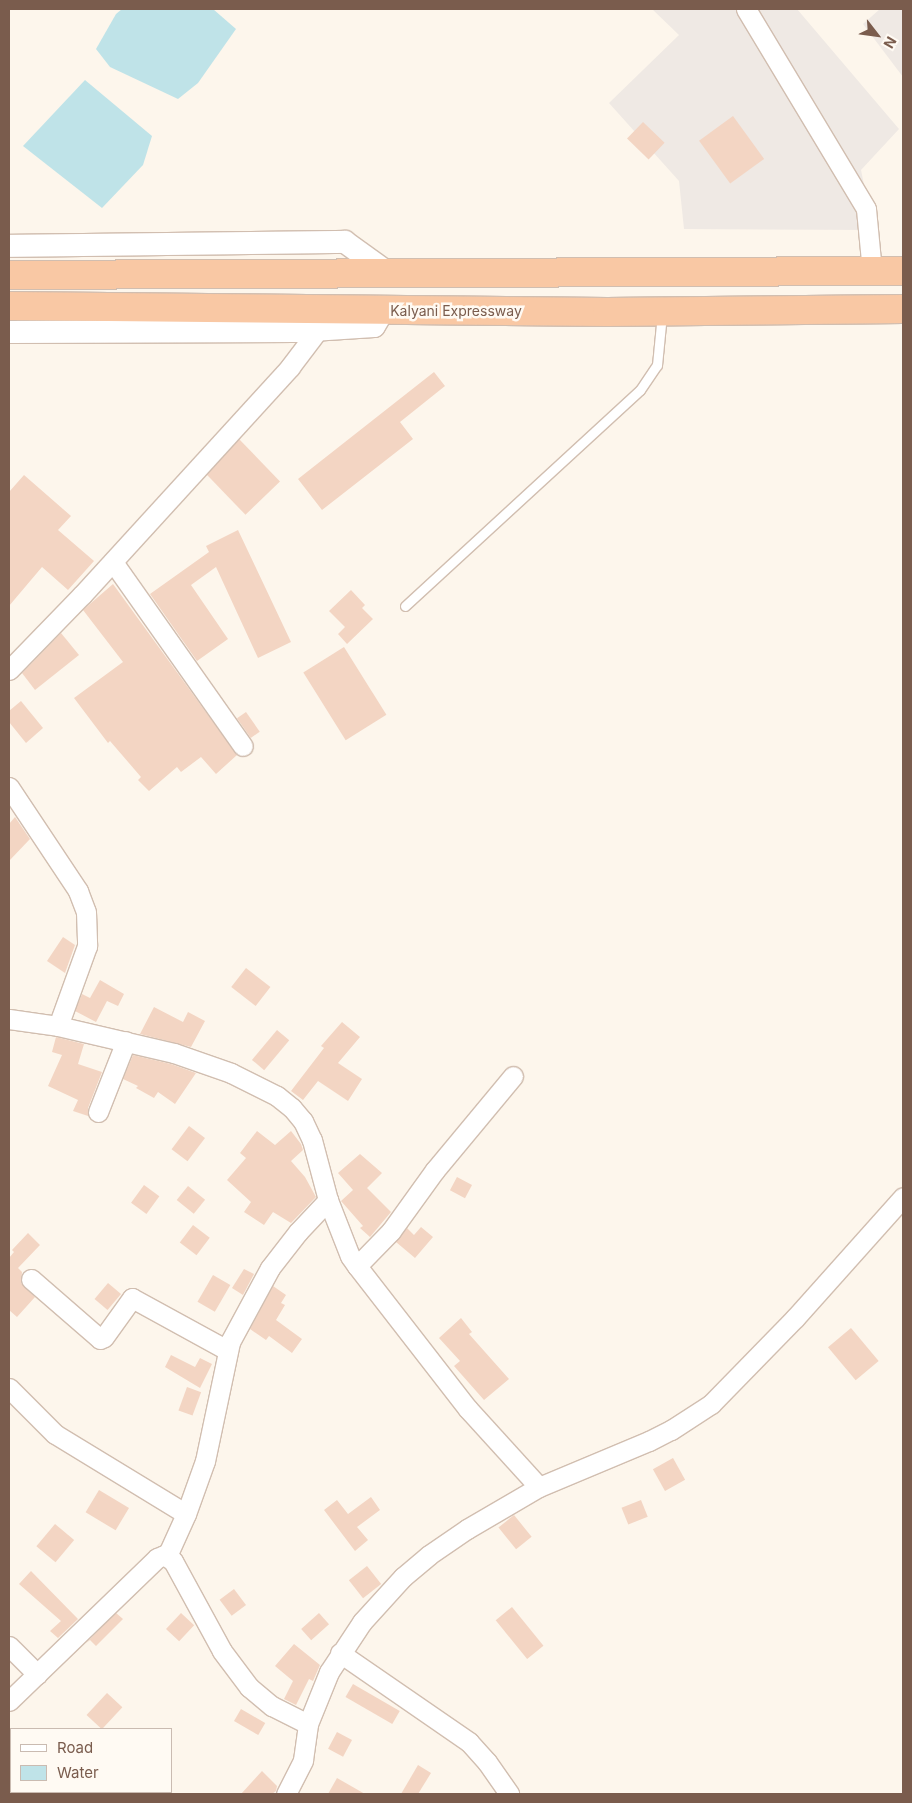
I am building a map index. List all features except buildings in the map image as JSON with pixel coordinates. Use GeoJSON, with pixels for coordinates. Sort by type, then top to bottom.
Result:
{"type":"FeatureCollection","features":[{"type":"Feature","properties":{"kind":"highway"},"geometry":{"type":"LineString","coordinates":[[9,275],[903,271]]}},
{"type":"Feature","properties":{"kind":"highway","name":"Kalyani Expressway"},"geometry":{"type":"LineString","coordinates":[[9,306],[383,311],[903,309]]}},
{"type":"Feature","properties":{"kind":"street"},"geometry":{"type":"LineString","coordinates":[[746,9],[866,209],[872,271]]}},
{"type":"Feature","properties":{"kind":"street"},"geometry":{"type":"LineString","coordinates":[[9,246],[345,242],[388,273]]}},
{"type":"Feature","properties":{"kind":"street"},"geometry":{"type":"LineString","coordinates":[[9,332],[318,330],[374,326],[383,311]]}},
{"type":"Feature","properties":{"kind":"street"},"geometry":{"type":"LineString","coordinates":[[9,670],[113,562],[290,367],[318,330]]}},
{"type":"Feature","properties":{"kind":"street"},"geometry":{"type":"LineString","coordinates":[[113,562],[243,746]]}},
{"type":"Feature","properties":{"kind":"street"},"geometry":{"type":"LineString","coordinates":[[9,787],[78,891],[86,912],[87,946],[58,1026]]}},
{"type":"Feature","properties":{"kind":"street"},"geometry":{"type":"LineString","coordinates":[[9,1019],[58,1026],[174,1053],[231,1073],[285,1102],[303,1122],[309,1134],[328,1200],[350,1256],[468,1409],[539,1487]]}},
{"type":"Feature","properties":{"kind":"street"},"geometry":{"type":"LineString","coordinates":[[98,1112],[126,1042]]}},
{"type":"Feature","properties":{"kind":"street"},"geometry":{"type":"LineString","coordinates":[[357,1266],[391,1231],[435,1170],[513,1076]]}},
{"type":"Feature","properties":{"kind":"street"},"geometry":{"type":"LineString","coordinates":[[286,1794],[303,1760],[308,1724],[329,1672],[362,1622],[384,1596],[428,1555],[467,1529],[539,1487],[671,1430],[711,1404],[724,1394],[795,1318],[903,1197]]}},
{"type":"Feature","properties":{"kind":"street"},"geometry":{"type":"LineString","coordinates":[[167,1556],[186,1514],[212,1436],[227,1350],[270,1268],[298,1232],[328,1200]]}},
{"type":"Feature","properties":{"kind":"street"},"geometry":{"type":"LineString","coordinates":[[31,1279],[100,1339],[104,1337],[132,1298],[227,1350]]}},
{"type":"Feature","properties":{"kind":"street"},"geometry":{"type":"LineString","coordinates":[[9,1388],[55,1434],[186,1514]]}},
{"type":"Feature","properties":{"kind":"street"},"geometry":{"type":"LineString","coordinates":[[9,1702],[157,1558],[167,1556]]}},
{"type":"Feature","properties":{"kind":"street"},"geometry":{"type":"LineString","coordinates":[[167,1556],[177,1568],[222,1651],[244,1681],[272,1706],[308,1724]]}},
{"type":"Feature","properties":{"kind":"street"},"geometry":{"type":"LineString","coordinates":[[9,1646],[37,1674]]}},
{"type":"Feature","properties":{"kind":"street"},"geometry":{"type":"LineString","coordinates":[[340,1653],[470,1742],[487,1762],[509,1794]]}},
{"type":"Feature","properties":{"kind":"lane"},"geometry":{"type":"LineString","coordinates":[[405,606],[640,390],[657,365],[662,311]]}},
{"type":"Feature","properties":{"kind":"shaded area"},"geometry":{"type":"Polygon","coordinates":[[[652,9],[797,9],[899,129],[861,170],[873,230],[684,229],[679,181],[609,103],[679,35],[652,9]]]}},
{"type":"Feature","properties":{"kind":"shaded area"},"geometry":{"type":"Polygon","coordinates":[[[880,9],[903,9],[903,77],[863,24],[880,9]]]}},
{"type":"Feature","properties":{"kind":"water"},"geometry":{"type":"Polygon","coordinates":[[[122,9],[213,9],[236,29],[198,83],[178,99],[110,67],[96,49],[116,14],[122,9]]]}},
{"type":"Feature","properties":{"kind":"water"},"geometry":{"type":"Polygon","coordinates":[[[85,80],[152,136],[143,165],[102,208],[23,146],[85,80]]]}}]}
